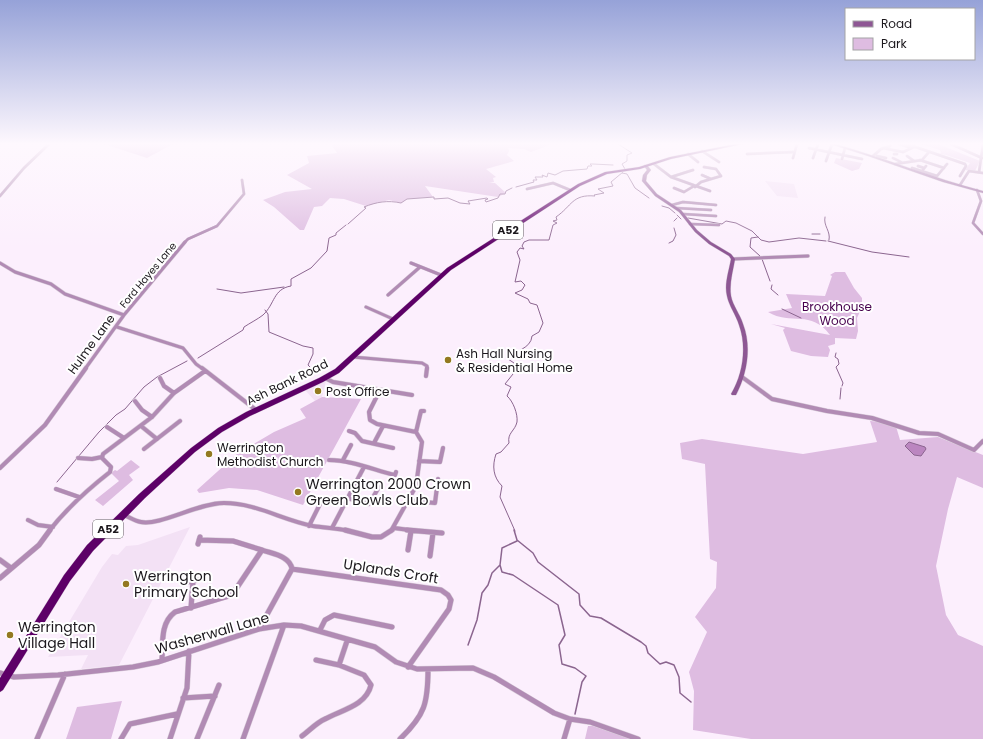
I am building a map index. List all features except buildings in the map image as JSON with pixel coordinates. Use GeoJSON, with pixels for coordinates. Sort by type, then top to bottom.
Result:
{"type":"FeatureCollection","features":[{"type":"Feature","properties":{"kind":"highway","name":"Ash Bank Road"},"geometry":{"type":"LineString","coordinates":[[0,687],[4,674],[67,578],[90,548],[123,515],[202,442],[234,421],[325,378],[353,357],[457,262],[570,190],[592,178]]}},
{"type":"Feature","properties":{"kind":"street"},"geometry":{"type":"LineString","coordinates":[[0,196],[15,178]]}},
{"type":"Feature","properties":{"kind":"street"},"geometry":{"type":"LineString","coordinates":[[644,178],[646,185],[656,195],[674,206],[710,243],[733,259],[745,260],[794,254],[808,256]]}},
{"type":"Feature","properties":{"kind":"street"},"geometry":{"type":"LineString","coordinates":[[675,178],[708,190]]}},
{"type":"Feature","properties":{"kind":"street"},"geometry":{"type":"LineString","coordinates":[[941,178],[983,192]]}},
{"type":"Feature","properties":{"kind":"street"},"geometry":{"type":"LineString","coordinates":[[960,185],[964,178]]}},
{"type":"Feature","properties":{"kind":"street"},"geometry":{"type":"LineString","coordinates":[[674,188],[682,192],[701,182],[712,179]]}},
{"type":"Feature","properties":{"kind":"street","name":"Ford Hayes Lane"},"geometry":{"type":"LineString","coordinates":[[124,315],[188,239],[209,231],[222,221],[244,194],[242,180]]}},
{"type":"Feature","properties":{"kind":"street"},"geometry":{"type":"LineString","coordinates":[[527,189],[553,183],[570,190]]}},
{"type":"Feature","properties":{"kind":"street"},"geometry":{"type":"LineString","coordinates":[[977,190],[981,201],[972,223],[983,234]]}},
{"type":"Feature","properties":{"kind":"street"},"geometry":{"type":"LineString","coordinates":[[674,206],[683,202],[716,205]]}},
{"type":"Feature","properties":{"kind":"street"},"geometry":{"type":"LineString","coordinates":[[674,206],[711,210]]}},
{"type":"Feature","properties":{"kind":"street"},"geometry":{"type":"LineString","coordinates":[[683,214],[716,216]]}},
{"type":"Feature","properties":{"kind":"street"},"geometry":{"type":"LineString","coordinates":[[690,224],[719,225]]}},
{"type":"Feature","properties":{"kind":"street"},"geometry":{"type":"LineString","coordinates":[[733,259],[728,295],[743,330],[745,349],[742,377],[740,385],[734,394]]}},
{"type":"Feature","properties":{"kind":"street","name":"Hulme Lane"},"geometry":{"type":"LineString","coordinates":[[0,262],[15,272],[51,284],[65,294],[76,296],[124,315],[117,327],[45,425],[0,468]]}},
{"type":"Feature","properties":{"kind":"street"},"geometry":{"type":"LineString","coordinates":[[411,263],[441,275]]}},
{"type":"Feature","properties":{"kind":"street"},"geometry":{"type":"LineString","coordinates":[[388,295],[420,267]]}},
{"type":"Feature","properties":{"kind":"street"},"geometry":{"type":"LineString","coordinates":[[366,307],[393,319]]}},
{"type":"Feature","properties":{"kind":"street"},"geometry":{"type":"LineString","coordinates":[[117,327],[183,348],[196,364],[256,410]]}},
{"type":"Feature","properties":{"kind":"street"},"geometry":{"type":"LineString","coordinates":[[353,357],[422,363],[427,366],[426,376]]}},
{"type":"Feature","properties":{"kind":"street"},"geometry":{"type":"LineString","coordinates":[[81,457],[92,459],[102,457],[106,451],[152,417],[174,393],[205,371]]}},
{"type":"Feature","properties":{"kind":"street"},"geometry":{"type":"LineString","coordinates":[[742,377],[772,399],[827,411],[872,418],[919,433],[938,434],[974,450],[983,442]]}},
{"type":"Feature","properties":{"kind":"street"},"geometry":{"type":"LineString","coordinates":[[325,378],[333,382],[412,395]]}},
{"type":"Feature","properties":{"kind":"street"},"geometry":{"type":"LineString","coordinates":[[159,380],[164,386],[174,393]]}},
{"type":"Feature","properties":{"kind":"street"},"geometry":{"type":"LineString","coordinates":[[123,515],[141,522],[153,522],[192,508],[231,504],[253,506],[309,526],[332,528],[375,537],[386,534],[394,528],[402,509],[416,486],[422,442],[420,436],[416,432],[373,423],[368,416],[380,390]]}},
{"type":"Feature","properties":{"kind":"street"},"geometry":{"type":"LineString","coordinates":[[135,403],[152,417]]}},
{"type":"Feature","properties":{"kind":"street"},"geometry":{"type":"LineString","coordinates":[[416,432],[420,421],[421,411],[424,411]]}},
{"type":"Feature","properties":{"kind":"street"},"geometry":{"type":"LineString","coordinates":[[144,449],[180,421]]}},
{"type":"Feature","properties":{"kind":"street"},"geometry":{"type":"LineString","coordinates":[[141,426],[157,439]]}},
{"type":"Feature","properties":{"kind":"street"},"geometry":{"type":"LineString","coordinates":[[374,444],[383,426]]}},
{"type":"Feature","properties":{"kind":"street"},"geometry":{"type":"LineString","coordinates":[[110,427],[124,438]]}},
{"type":"Feature","properties":{"kind":"street"},"geometry":{"type":"LineString","coordinates":[[349,431],[355,433],[362,440],[393,448]]}},
{"type":"Feature","properties":{"kind":"street"},"geometry":{"type":"LineString","coordinates":[[343,460],[351,445]]}},
{"type":"Feature","properties":{"kind":"street"},"geometry":{"type":"LineString","coordinates":[[419,461],[440,462],[443,448]]}},
{"type":"Feature","properties":{"kind":"street"},"geometry":{"type":"LineString","coordinates":[[0,578],[39,545],[53,526],[79,497],[110,472],[111,467],[102,457]]}},
{"type":"Feature","properties":{"kind":"street"},"geometry":{"type":"LineString","coordinates":[[329,460],[343,460],[395,475],[396,472]]}},
{"type":"Feature","properties":{"kind":"street"},"geometry":{"type":"LineString","coordinates":[[332,528],[364,467]]}},
{"type":"Feature","properties":{"kind":"street"},"geometry":{"type":"LineString","coordinates":[[408,498],[414,501],[435,503],[438,480]]}},
{"type":"Feature","properties":{"kind":"street"},"geometry":{"type":"LineString","coordinates":[[327,483],[352,488]]}},
{"type":"Feature","properties":{"kind":"street"},"geometry":{"type":"LineString","coordinates":[[347,498],[369,504],[379,487]]}},
{"type":"Feature","properties":{"kind":"street"},"geometry":{"type":"LineString","coordinates":[[59,488],[79,497]]}},
{"type":"Feature","properties":{"kind":"street"},"geometry":{"type":"LineString","coordinates":[[309,526],[321,502],[319,499],[313,498]]}},
{"type":"Feature","properties":{"kind":"street"},"geometry":{"type":"LineString","coordinates":[[28,520],[38,525],[53,526]]}},
{"type":"Feature","properties":{"kind":"street"},"geometry":{"type":"LineString","coordinates":[[394,528],[411,531],[442,533]]}},
{"type":"Feature","properties":{"kind":"street"},"geometry":{"type":"LineString","coordinates":[[408,550],[411,531]]}},
{"type":"Feature","properties":{"kind":"street"},"geometry":{"type":"LineString","coordinates":[[430,556],[433,533]]}},
{"type":"Feature","properties":{"kind":"street"},"geometry":{"type":"LineString","coordinates":[[199,540],[233,541],[288,560],[292,564],[292,569],[259,629]]}},
{"type":"Feature","properties":{"kind":"street"},"geometry":{"type":"LineString","coordinates":[[162,660],[166,620],[173,613],[226,598],[234,593],[262,550]]}},
{"type":"Feature","properties":{"kind":"street"},"geometry":{"type":"LineString","coordinates":[[0,557],[11,568]]}},
{"type":"Feature","properties":{"kind":"street","name":"Uplands Croft"},"geometry":{"type":"LineString","coordinates":[[292,569],[383,581],[441,590],[447,593],[451,600],[450,607],[408,666]]}},
{"type":"Feature","properties":{"kind":"street"},"geometry":{"type":"LineString","coordinates":[[191,608],[192,581]]}},
{"type":"Feature","properties":{"kind":"street"},"geometry":{"type":"LineString","coordinates":[[320,630],[325,620],[334,615],[392,627]]}},
{"type":"Feature","properties":{"kind":"street"},"geometry":{"type":"LineString","coordinates":[[243,739],[284,625]]}},
{"type":"Feature","properties":{"kind":"street","name":"Washerwall Lane"},"geometry":{"type":"LineString","coordinates":[[4,674],[14,677],[65,674],[133,667],[189,652],[259,629],[284,625],[320,630],[347,641],[375,647],[396,662],[408,666],[428,669],[467,667],[482,671],[554,713],[570,719],[590,722],[638,739]]}},
{"type":"Feature","properties":{"kind":"street"},"geometry":{"type":"LineString","coordinates":[[339,664],[347,641]]}},
{"type":"Feature","properties":{"kind":"street"},"geometry":{"type":"LineString","coordinates":[[170,739],[188,680],[189,652]]}},
{"type":"Feature","properties":{"kind":"street"},"geometry":{"type":"LineString","coordinates":[[302,736],[324,720],[361,702],[368,693],[370,684],[366,676],[339,664],[316,660]]}},
{"type":"Feature","properties":{"kind":"street"},"geometry":{"type":"LineString","coordinates":[[400,739],[418,721],[424,711],[428,697],[428,669]]}},
{"type":"Feature","properties":{"kind":"street"},"geometry":{"type":"LineString","coordinates":[[38,739],[65,674]]}},
{"type":"Feature","properties":{"kind":"street"},"geometry":{"type":"LineString","coordinates":[[197,739],[219,685]]}},
{"type":"Feature","properties":{"kind":"street"},"geometry":{"type":"LineString","coordinates":[[183,698],[215,696]]}},
{"type":"Feature","properties":{"kind":"street"},"geometry":{"type":"LineString","coordinates":[[121,739],[126,730],[137,721],[152,721],[177,714]]}},
{"type":"Feature","properties":{"kind":"street"},"geometry":{"type":"LineString","coordinates":[[564,739],[570,719]]}},
{"type":"Feature","properties":{"kind":"shaded area"},"geometry":{"type":"Polygon","coordinates":[[[765,181],[794,184],[798,198],[777,196],[765,181]]]}},
{"type":"Feature","properties":{"kind":"shaded area"},"geometry":{"type":"Polygon","coordinates":[[[326,381],[322,397],[315,401],[305,390],[326,381]]]}},
{"type":"Feature","properties":{"kind":"shaded area"},"geometry":{"type":"Polygon","coordinates":[[[909,442],[925,447],[926,449],[921,456],[914,455],[905,446],[909,442]]]}},
{"type":"Feature","properties":{"kind":"shaded area","name":"Werrington Primary School"},"geometry":{"type":"Polygon","coordinates":[[[190,527],[119,665],[81,669],[88,655],[48,657],[102,567],[112,554],[118,555],[126,546],[138,545],[190,527]]]}},
{"type":"Feature","properties":{"kind":"green space"},"geometry":{"type":"Polygon","coordinates":[[[293,178],[493,178],[494,182],[489,183],[495,183],[506,193],[498,197],[425,186],[433,197],[407,199],[401,203],[389,200],[366,206],[344,199],[330,198],[322,206],[314,207],[304,230],[300,230],[274,207],[263,200],[285,192],[312,189],[293,178]]]}},
{"type":"Feature","properties":{"kind":"green space","name":"Brookhouse Wood"},"geometry":{"type":"Polygon","coordinates":[[[835,272],[845,272],[854,288],[862,298],[862,307],[857,318],[858,331],[856,339],[835,338],[835,344],[828,346],[830,350],[828,357],[811,356],[791,351],[783,330],[785,328],[771,324],[830,335],[816,322],[785,318],[768,312],[792,308],[786,294],[825,296],[832,276],[830,275],[835,272]]]}},
{"type":"Feature","properties":{"kind":"green space"},"geometry":{"type":"Polygon","coordinates":[[[322,397],[361,399],[303,505],[257,490],[229,488],[199,493],[197,490],[238,453],[274,432],[306,418],[300,409],[322,397]]]}},
{"type":"Feature","properties":{"kind":"green space"},"geometry":{"type":"Polygon","coordinates":[[[870,421],[895,423],[900,440],[938,437],[983,455],[983,488],[957,477],[948,509],[936,566],[946,615],[958,635],[983,646],[983,739],[751,739],[693,730],[694,691],[689,672],[707,632],[695,617],[716,588],[717,562],[710,559],[705,464],[682,459],[680,443],[702,439],[803,454],[877,442],[870,421]]]}},
{"type":"Feature","properties":{"kind":"green space"},"geometry":{"type":"Polygon","coordinates":[[[131,460],[140,467],[129,475],[133,480],[103,506],[95,500],[119,481],[111,473],[115,470],[117,471],[131,460]]]}},
{"type":"Feature","properties":{"kind":"green space"},"geometry":{"type":"Polygon","coordinates":[[[122,701],[111,739],[66,739],[77,707],[122,701]]]}},
{"type":"Feature","properties":{"kind":"green space"},"geometry":{"type":"Polygon","coordinates":[[[588,726],[593,726],[631,739],[585,739],[588,726]]]}},
{"type":"Feature","properties":{"kind":"waterway"},"geometry":{"type":"LineString","coordinates":[[516,187],[534,182],[533,180],[537,180],[536,178]]}},
{"type":"Feature","properties":{"kind":"waterway"},"geometry":{"type":"LineString","coordinates":[[515,531],[500,497],[502,486],[495,475],[494,463],[496,454],[501,452],[509,443],[510,434],[515,428],[517,422],[515,408],[507,396],[511,387],[505,384],[513,374],[512,366],[514,363],[508,359],[529,344],[532,336],[539,332],[543,323],[537,305],[530,303],[528,299],[515,293],[522,290],[525,285],[521,281],[515,282],[520,260],[517,252],[520,248],[524,249],[522,246],[524,242],[529,240],[549,240],[553,225],[557,223],[553,221],[557,220],[556,217],[577,199],[604,193],[598,189],[613,186],[611,182],[615,178]]}},
{"type":"Feature","properties":{"kind":"waterway"},"geometry":{"type":"LineString","coordinates":[[630,178],[635,188],[649,198]]}},
{"type":"Feature","properties":{"kind":"waterway"},"geometry":{"type":"LineString","coordinates":[[348,224],[366,208],[364,207],[373,204],[387,202],[401,203],[407,199],[434,197],[434,199],[448,198],[460,203],[470,204],[468,201],[487,198],[488,199],[485,200],[486,202],[498,198],[500,194],[505,194],[506,191],[512,188]]}},
{"type":"Feature","properties":{"kind":"waterway"},"geometry":{"type":"LineString","coordinates":[[662,206],[669,208],[675,213]]}},
{"type":"Feature","properties":{"kind":"waterway"},"geometry":{"type":"LineString","coordinates":[[677,215],[681,219]]}},
{"type":"Feature","properties":{"kind":"waterway"},"geometry":{"type":"LineString","coordinates":[[825,217],[829,240]]}},
{"type":"Feature","properties":{"kind":"waterway"},"geometry":{"type":"LineString","coordinates":[[674,221],[677,218]]}},
{"type":"Feature","properties":{"kind":"waterway"},"geometry":{"type":"LineString","coordinates":[[688,218],[722,224],[726,221],[736,223],[752,231],[758,237]]}},
{"type":"Feature","properties":{"kind":"waterway"},"geometry":{"type":"LineString","coordinates":[[266,312],[277,294],[281,290],[291,286],[291,279],[311,268],[327,251],[329,238],[336,235],[336,233],[346,225]]}},
{"type":"Feature","properties":{"kind":"waterway"},"geometry":{"type":"LineString","coordinates":[[669,243],[673,241],[676,235],[674,228]]}},
{"type":"Feature","properties":{"kind":"waterway"},"geometry":{"type":"LineString","coordinates":[[812,234],[820,234]]}},
{"type":"Feature","properties":{"kind":"waterway"},"geometry":{"type":"LineString","coordinates":[[758,237],[761,240],[769,242],[799,238],[826,241]]}},
{"type":"Feature","properties":{"kind":"waterway"},"geometry":{"type":"LineString","coordinates":[[758,237],[751,238],[750,247],[760,256]]}},
{"type":"Feature","properties":{"kind":"waterway"},"geometry":{"type":"LineString","coordinates":[[828,241],[872,252],[909,257]]}},
{"type":"Feature","properties":{"kind":"waterway"},"geometry":{"type":"LineString","coordinates":[[762,259],[770,281]]}},
{"type":"Feature","properties":{"kind":"waterway"},"geometry":{"type":"LineString","coordinates":[[772,285],[771,289],[778,295]]}},
{"type":"Feature","properties":{"kind":"waterway"},"geometry":{"type":"LineString","coordinates":[[217,289],[241,293],[284,287]]}},
{"type":"Feature","properties":{"kind":"waterway"},"geometry":{"type":"LineString","coordinates":[[782,309],[801,318]]}},
{"type":"Feature","properties":{"kind":"waterway"},"geometry":{"type":"LineString","coordinates":[[198,358],[243,330],[244,327],[266,312]]}},
{"type":"Feature","properties":{"kind":"waterway"},"geometry":{"type":"LineString","coordinates":[[266,312],[268,314],[269,332],[303,346],[313,348],[313,354],[308,365],[310,367]]}},
{"type":"Feature","properties":{"kind":"waterway"},"geometry":{"type":"LineString","coordinates":[[836,353],[835,357],[838,359],[839,364],[836,367],[843,383],[842,386]]}},
{"type":"Feature","properties":{"kind":"waterway"},"geometry":{"type":"LineString","coordinates":[[57,482],[99,432],[116,415],[125,409],[144,387],[157,377],[187,361]]}},
{"type":"Feature","properties":{"kind":"waterway"},"geometry":{"type":"LineString","coordinates":[[840,399],[841,388]]}},
{"type":"Feature","properties":{"kind":"waterway"},"geometry":{"type":"LineString","coordinates":[[514,530],[517,540],[533,553],[538,562],[579,594],[580,605],[590,616],[601,618],[641,642],[646,646],[648,653],[660,664],[666,662],[674,665],[679,677],[680,693],[691,702]]}},
{"type":"Feature","properties":{"kind":"waterway"},"geometry":{"type":"LineString","coordinates":[[500,565],[502,548],[517,541]]}},
{"type":"Feature","properties":{"kind":"waterway"},"geometry":{"type":"LineString","coordinates":[[468,645],[477,620],[482,593],[488,585],[492,573],[500,565]]}},
{"type":"Feature","properties":{"kind":"waterway"},"geometry":{"type":"LineString","coordinates":[[500,565],[502,572],[513,575],[558,605],[565,635],[559,645],[562,664],[575,668],[586,676],[582,682],[575,714]]}},
{"type":"Feature","properties":{"kind":"place","name":"Ash Hall Nursing & Residential Home"},"geometry":{"type":"Point","coordinates":[448,360]}},
{"type":"Feature","properties":{"kind":"place","name":"Post Office"},"geometry":{"type":"Point","coordinates":[318,391]}},
{"type":"Feature","properties":{"kind":"place","name":"Werrington Methodist Church"},"geometry":{"type":"Point","coordinates":[209,454]}},
{"type":"Feature","properties":{"kind":"place","name":"Werrington 2000 Crown Green Bowls Club"},"geometry":{"type":"Point","coordinates":[298,492]}},
{"type":"Feature","properties":{"kind":"place","name":"Werrington Primary School"},"geometry":{"type":"Point","coordinates":[126,584]}},
{"type":"Feature","properties":{"kind":"place","name":"Werrington Village Hall"},"geometry":{"type":"Point","coordinates":[10,635]}}]}
